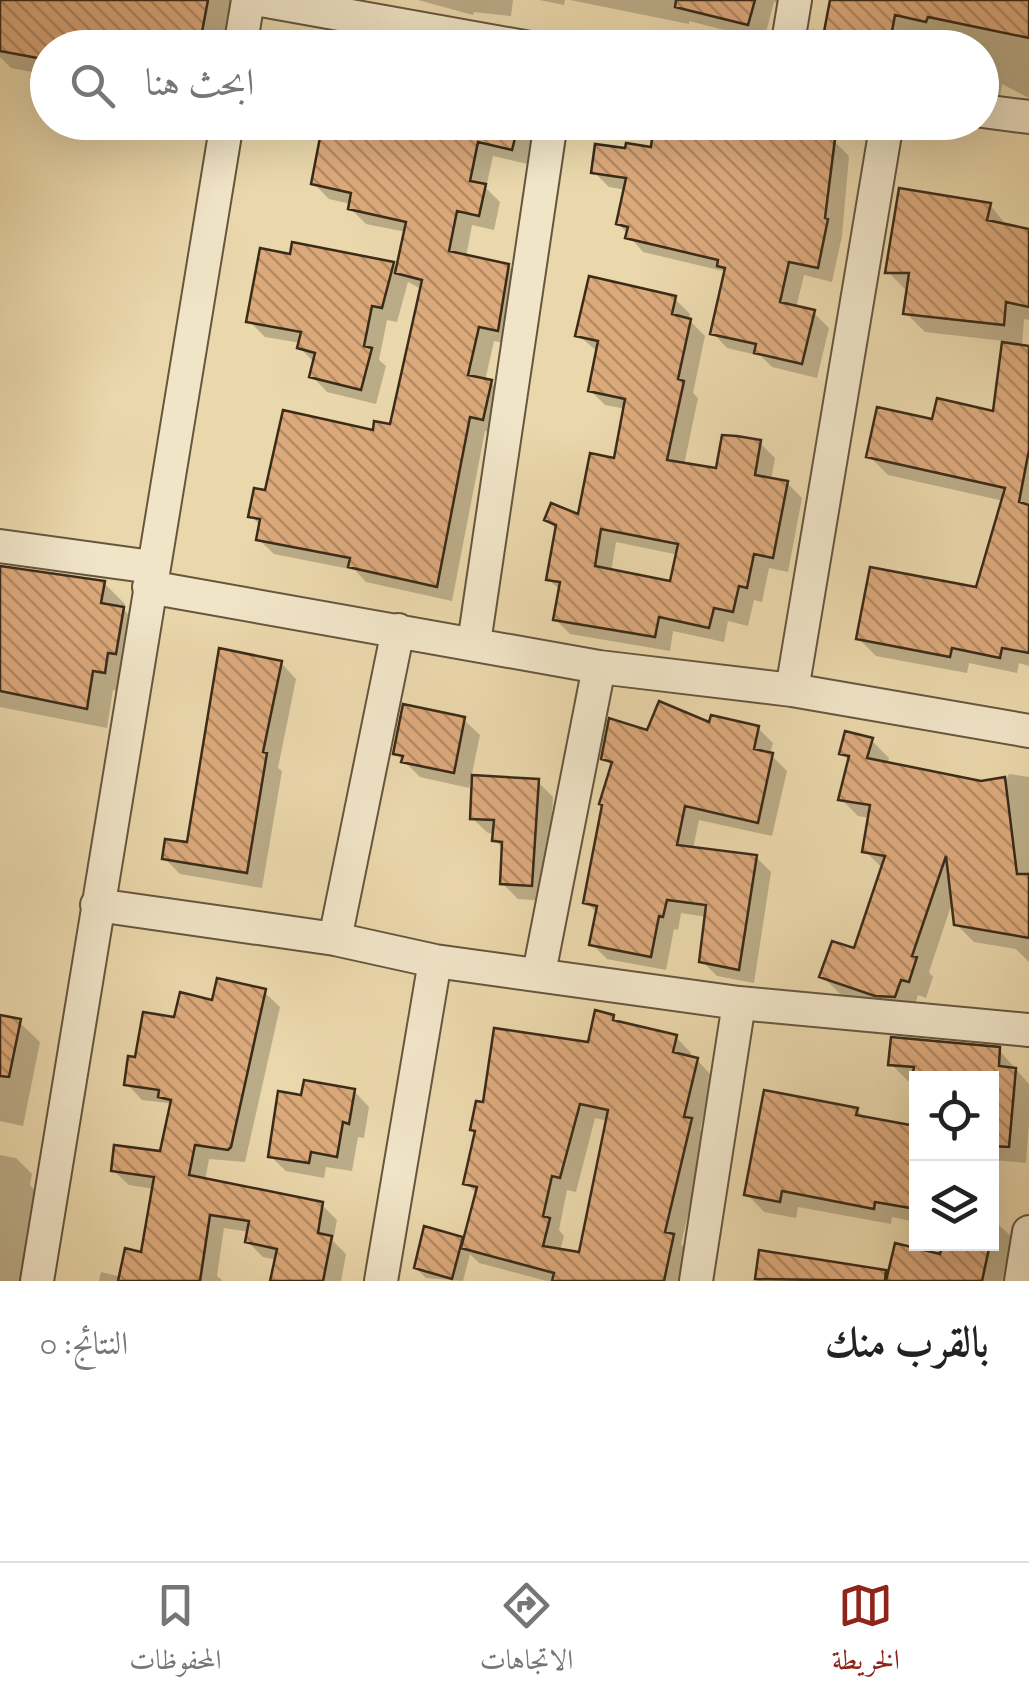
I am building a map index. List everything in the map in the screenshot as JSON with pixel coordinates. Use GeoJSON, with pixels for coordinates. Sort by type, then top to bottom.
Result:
{"type":"FeatureCollection","features":[{"type":"Feature","properties":{"kind":"street"},"geometry":{"type":"LineString","coordinates":[[243,30],[248,0]]}},
{"type":"Feature","properties":{"kind":"street"},"geometry":{"type":"LineString","coordinates":[[261,0],[429,30]]}},
{"type":"Feature","properties":{"kind":"street"},"geometry":{"type":"LineString","coordinates":[[790,30],[795,0]]}},
{"type":"Feature","properties":{"kind":"street"},"geometry":{"type":"LineString","coordinates":[[999,113],[1029,117]]}},
{"type":"Feature","properties":{"kind":"street"},"geometry":{"type":"LineString","coordinates":[[37,1281],[224,140]]}},
{"type":"Feature","properties":{"kind":"street"},"geometry":{"type":"LineString","coordinates":[[474,643],[548,140]]}},
{"type":"Feature","properties":{"kind":"street"},"geometry":{"type":"LineString","coordinates":[[792,690],[884,140]]}},
{"type":"Feature","properties":{"kind":"street"},"geometry":{"type":"LineString","coordinates":[[0,546],[398,630],[599,666],[792,690],[1029,731]]}},
{"type":"Feature","properties":{"kind":"street"},"geometry":{"type":"LineString","coordinates":[[335,940],[398,630]]}},
{"type":"Feature","properties":{"kind":"street"},"geometry":{"type":"LineString","coordinates":[[539,974],[599,666]]}},
{"type":"Feature","properties":{"kind":"street"},"geometry":{"type":"LineString","coordinates":[[97,905],[335,940],[435,960],[739,1003],[1029,1030]]}},
{"type":"Feature","properties":{"kind":"street"},"geometry":{"type":"LineString","coordinates":[[382,1281],[435,960]]}},
{"type":"Feature","properties":{"kind":"street"},"geometry":{"type":"LineString","coordinates":[[696,1281],[739,1003]]}},
{"type":"Feature","properties":{"kind":"street"},"geometry":{"type":"LineString","coordinates":[[1021,1281],[1029,1232]]}},
{"type":"Feature","properties":{"kind":"building"},"geometry":{"type":"Polygon","coordinates":[[[0,0],[208,0],[202,30],[30,30],[30,57],[0,51],[0,0]]]}},
{"type":"Feature","properties":{"kind":"building"},"geometry":{"type":"Polygon","coordinates":[[[676,0],[755,0],[748,25],[675,7],[676,0]]]}},
{"type":"Feature","properties":{"kind":"building"},"geometry":{"type":"Polygon","coordinates":[[[830,0],[1029,0],[1029,38],[928,17],[926,22],[895,15],[892,30],[824,30],[830,0]]]}},
{"type":"Feature","properties":{"kind":"building"},"geometry":{"type":"Polygon","coordinates":[[[320,140],[514,140],[512,150],[478,142],[470,181],[486,184],[479,216],[457,211],[449,251],[509,264],[498,331],[479,327],[468,375],[492,380],[483,420],[470,417],[437,587],[348,567],[350,558],[256,540],[260,519],[248,517],[254,488],[265,490],[283,410],[373,430],[374,421],[390,424],[422,280],[395,273],[406,222],[348,209],[351,193],[311,184],[320,140]]]}},
{"type":"Feature","properties":{"kind":"building"},"geometry":{"type":"Polygon","coordinates":[[[652,140],[835,140],[825,218],[828,219],[818,268],[789,262],[780,302],[815,310],[802,364],[754,353],[756,344],[710,334],[725,268],[717,266],[718,260],[625,238],[628,227],[616,224],[626,178],[591,173],[595,144],[651,147],[652,140]]]}},
{"type":"Feature","properties":{"kind":"building"},"geometry":{"type":"Polygon","coordinates":[[[899,188],[991,203],[987,220],[1029,229],[1029,307],[1006,302],[1004,325],[903,314],[909,273],[885,273],[899,188]]]}},
{"type":"Feature","properties":{"kind":"building"},"geometry":{"type":"Polygon","coordinates":[[[292,242],[394,262],[382,308],[372,306],[364,346],[372,348],[361,390],[309,377],[315,353],[297,348],[301,332],[246,322],[260,248],[290,254],[292,242]]]}},
{"type":"Feature","properties":{"kind":"building"},"geometry":{"type":"Polygon","coordinates":[[[589,276],[676,296],[672,314],[691,319],[678,379],[684,381],[667,460],[716,468],[722,435],[761,440],[755,475],[788,481],[773,558],[754,554],[747,588],[739,586],[733,612],[714,608],[709,628],[659,617],[655,637],[553,620],[560,582],[546,580],[556,525],[544,520],[551,503],[578,514],[590,453],[614,458],[625,399],[588,391],[598,341],[575,336],[589,276]],[[601,529],[595,566],[670,581],[678,544],[601,529]]]}},
{"type":"Feature","properties":{"kind":"building"},"geometry":{"type":"Polygon","coordinates":[[[1002,342],[1029,346],[1029,450],[1019,502],[1029,505],[1029,653],[1002,648],[1000,658],[952,648],[950,657],[856,639],[870,567],[976,587],[1005,488],[866,457],[877,407],[932,419],[937,398],[993,411],[1002,342]]]}},
{"type":"Feature","properties":{"kind":"building"},"geometry":{"type":"Polygon","coordinates":[[[0,566],[105,581],[101,603],[124,607],[116,654],[108,653],[105,673],[93,671],[87,709],[0,691],[0,566]]]}},
{"type":"Feature","properties":{"kind":"building"},"geometry":{"type":"Polygon","coordinates":[[[219,648],[282,661],[263,752],[267,753],[247,873],[162,859],[165,839],[187,842],[219,648]]]}},
{"type":"Feature","properties":{"kind":"building"},"geometry":{"type":"Polygon","coordinates":[[[659,701],[709,722],[711,715],[759,726],[754,749],[773,753],[758,823],[685,806],[677,845],[757,855],[739,970],[699,962],[706,905],[667,900],[663,917],[659,916],[651,957],[589,945],[597,906],[583,903],[602,805],[599,804],[612,762],[601,759],[609,718],[647,730],[659,701]]]}},
{"type":"Feature","properties":{"kind":"building"},"geometry":{"type":"Polygon","coordinates":[[[403,704],[465,717],[454,773],[401,762],[403,756],[393,754],[403,704]]]}},
{"type":"Feature","properties":{"kind":"building"},"geometry":{"type":"Polygon","coordinates":[[[845,731],[873,738],[867,758],[981,781],[1005,777],[1017,874],[1029,874],[1029,938],[954,925],[946,856],[912,956],[917,957],[909,982],[901,980],[895,997],[875,996],[819,977],[832,941],[854,948],[885,856],[862,852],[870,805],[838,800],[849,756],[839,754],[845,731]]]}},
{"type":"Feature","properties":{"kind":"building"},"geometry":{"type":"Polygon","coordinates":[[[472,775],[539,779],[532,886],[500,884],[502,842],[492,841],[494,820],[470,819],[472,775]]]}},
{"type":"Feature","properties":{"kind":"building"},"geometry":{"type":"Polygon","coordinates":[[[217,978],[266,989],[231,1147],[228,1150],[195,1145],[189,1175],[323,1202],[318,1233],[332,1236],[323,1281],[270,1281],[277,1249],[245,1242],[249,1221],[210,1215],[200,1281],[118,1281],[125,1248],[141,1252],[154,1177],[111,1171],[114,1145],[160,1151],[171,1100],[158,1097],[159,1090],[124,1085],[128,1056],[135,1057],[143,1012],[174,1017],[180,992],[212,1000],[217,978]]]}},
{"type":"Feature","properties":{"kind":"building"},"geometry":{"type":"Polygon","coordinates":[[[595,1010],[614,1015],[613,1020],[677,1035],[673,1052],[698,1058],[684,1117],[692,1118],[665,1232],[674,1234],[664,1281],[552,1281],[554,1273],[461,1248],[477,1187],[463,1184],[475,1131],[470,1130],[476,1101],[483,1102],[494,1028],[588,1042],[595,1010]],[[580,1104],[560,1178],[552,1176],[543,1216],[550,1218],[543,1246],[579,1252],[608,1110],[580,1104]]]}},
{"type":"Feature","properties":{"kind":"building"},"geometry":{"type":"Polygon","coordinates":[[[0,1015],[21,1019],[9,1077],[0,1076],[0,1015]]]}},
{"type":"Feature","properties":{"kind":"building"},"geometry":{"type":"Polygon","coordinates":[[[891,1037],[1000,1047],[999,1066],[1016,1068],[1009,1147],[999,1146],[999,1071],[913,1071],[914,1067],[888,1065],[891,1037]]]}},
{"type":"Feature","properties":{"kind":"building"},"geometry":{"type":"Polygon","coordinates":[[[304,1080],[355,1089],[349,1124],[343,1122],[337,1157],[311,1152],[309,1163],[268,1157],[278,1091],[301,1095],[304,1080]]]}},
{"type":"Feature","properties":{"kind":"building"},"geometry":{"type":"Polygon","coordinates":[[[764,1090],[858,1108],[856,1115],[909,1125],[909,1208],[875,1202],[874,1209],[782,1191],[780,1202],[744,1195],[764,1090]]]}},
{"type":"Feature","properties":{"kind":"building"},"geometry":{"type":"Polygon","coordinates":[[[424,1226],[463,1237],[452,1279],[414,1268],[424,1226]]]}},
{"type":"Feature","properties":{"kind":"building"},"geometry":{"type":"Polygon","coordinates":[[[895,1243],[909,1246],[909,1251],[940,1254],[988,1251],[982,1281],[886,1281],[895,1243]]]}},
{"type":"Feature","properties":{"kind":"building"},"geometry":{"type":"Polygon","coordinates":[[[759,1250],[886,1270],[885,1281],[755,1279],[759,1250]]]}}]}
